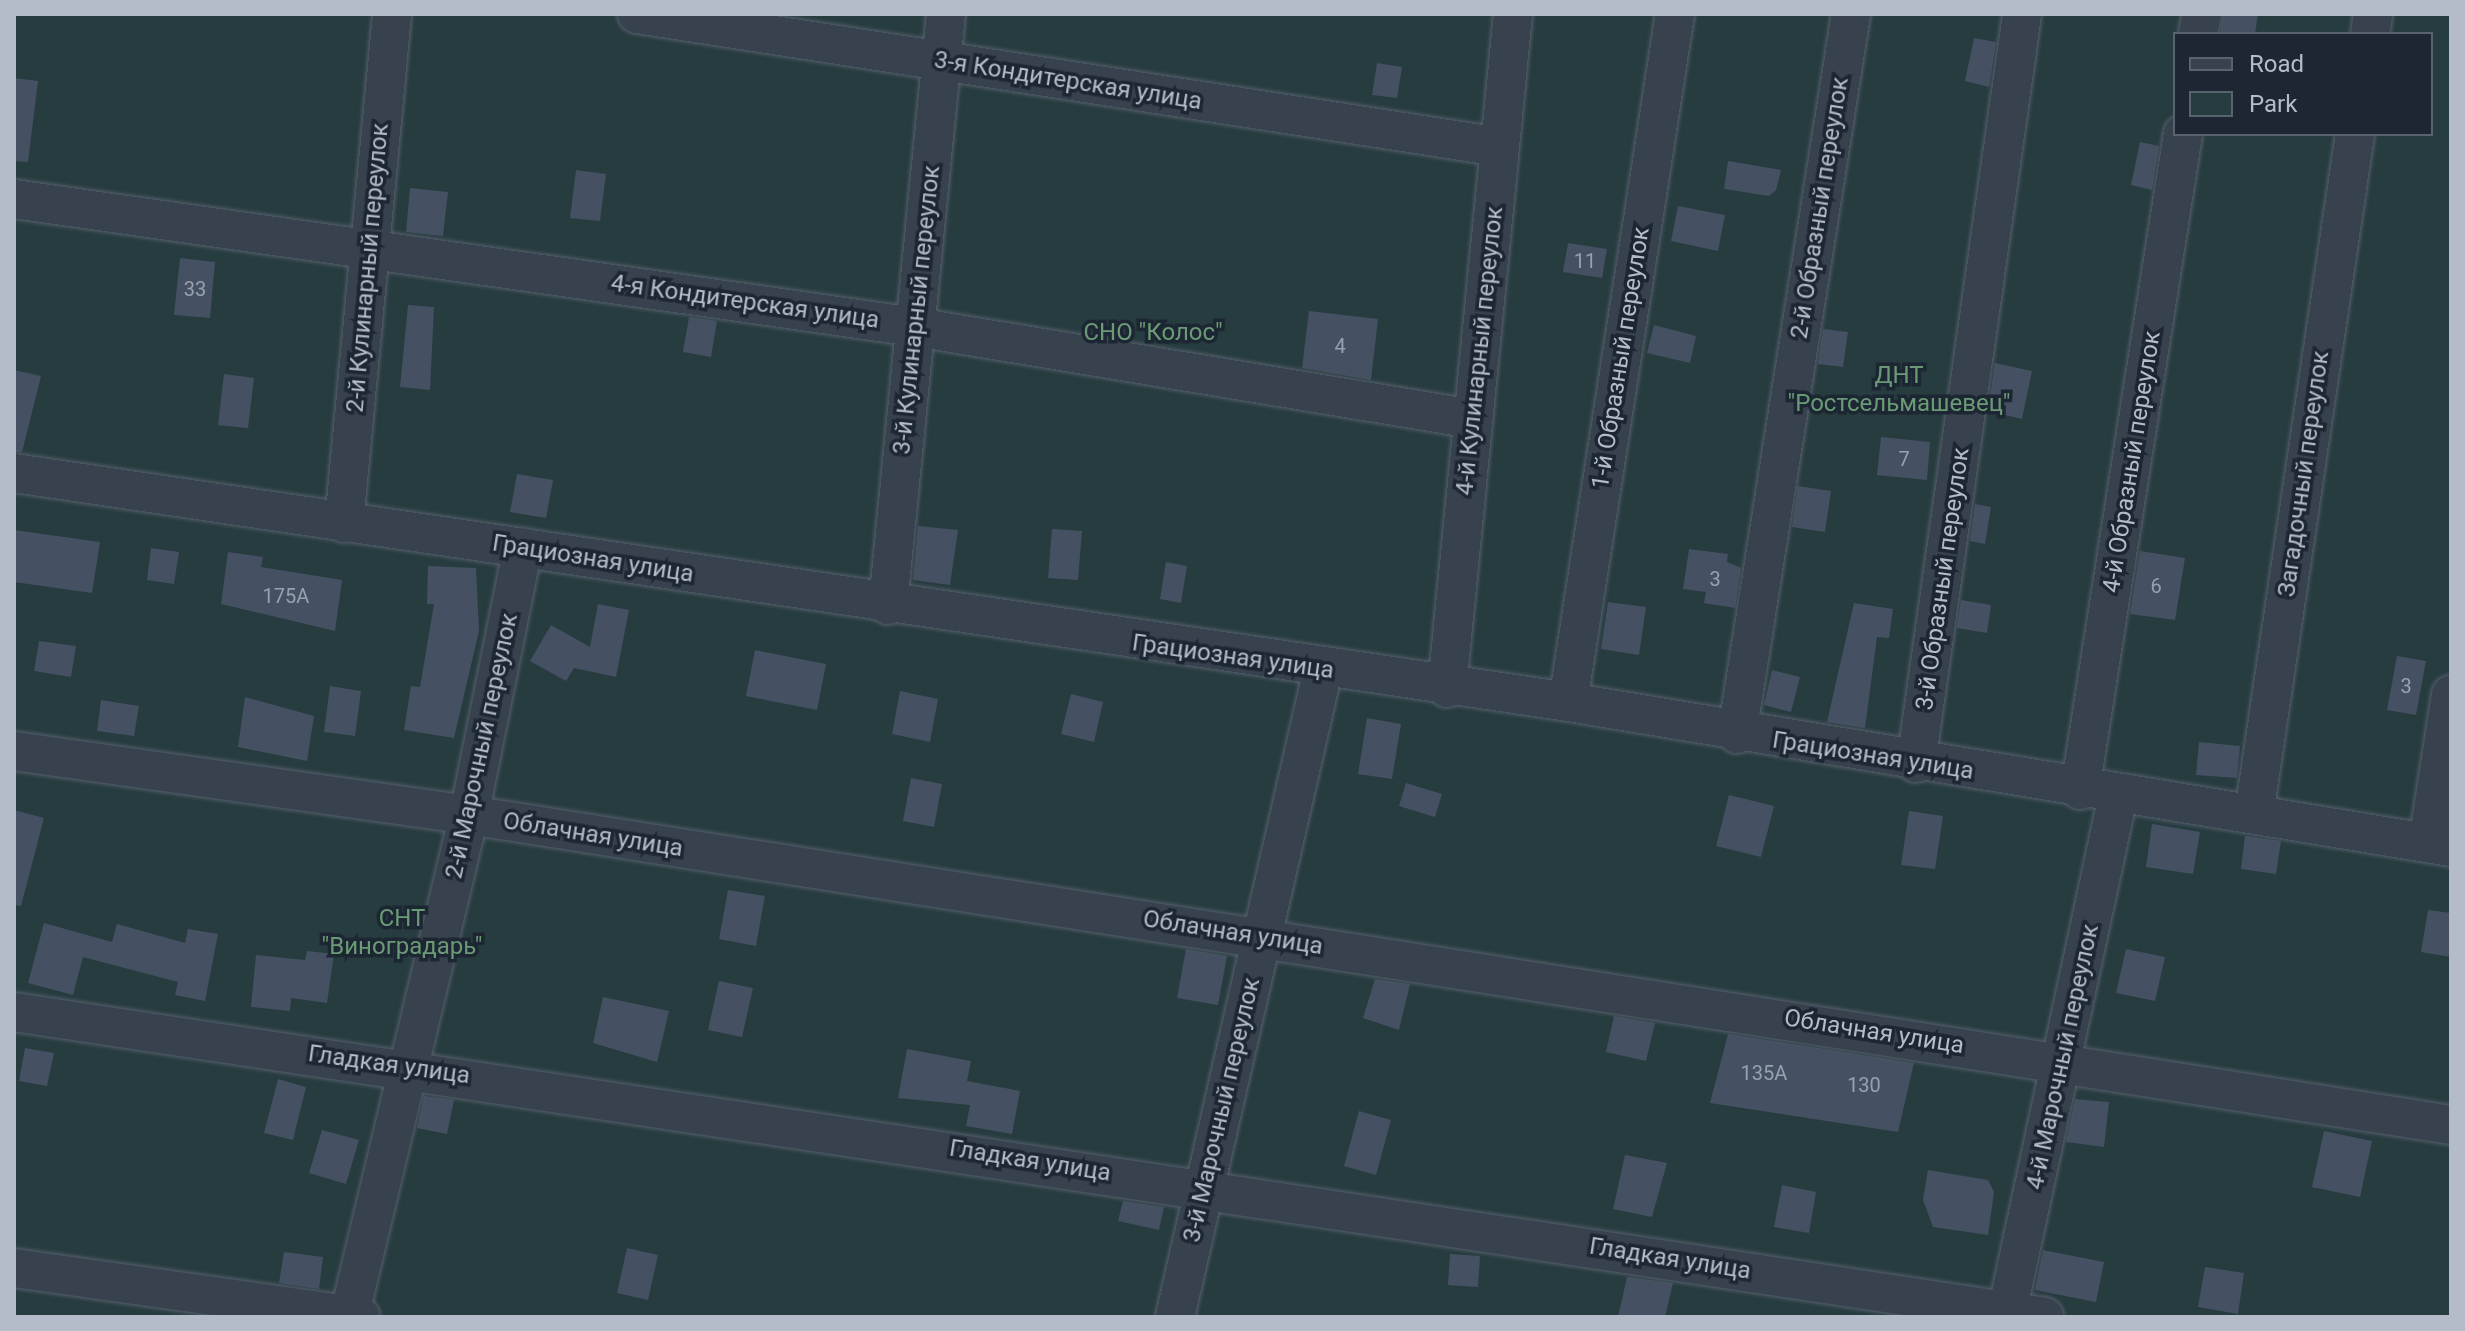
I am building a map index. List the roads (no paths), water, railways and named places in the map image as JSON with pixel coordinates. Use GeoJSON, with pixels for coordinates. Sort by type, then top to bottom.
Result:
{"type":"FeatureCollection","features":[{"type":"Feature","properties":{"kind":"street","name":"2-й Кулинарный переулок"},"geometry":{"type":"LineString","coordinates":[[344,523],[392,14]]}},
{"type":"Feature","properties":{"kind":"street","name":"3-я Кондитерская улица"},"geometry":{"type":"LineString","coordinates":[[637,14],[1500,147]]}},
{"type":"Feature","properties":{"kind":"street","name":"3-й Кулинарный переулок"},"geometry":{"type":"LineString","coordinates":[[888,605],[946,14]]}},
{"type":"Feature","properties":{"kind":"street","name":"4-й Кулинарный переулок"},"geometry":{"type":"LineString","coordinates":[[1447,688],[1513,14]]}},
{"type":"Feature","properties":{"kind":"street","name":"1-й Образный переулок"},"geometry":{"type":"LineString","coordinates":[[1568,702],[1675,14]]}},
{"type":"Feature","properties":{"kind":"street","name":"2-й Образный переулок"},"geometry":{"type":"LineString","coordinates":[[1737,734],[1851,14]]}},
{"type":"Feature","properties":{"kind":"street","name":"3-й Образный переулок"},"geometry":{"type":"LineString","coordinates":[[1916,763],[2022,14]]}},
{"type":"Feature","properties":{"kind":"street","name":"4-й Образный переулок"},"geometry":{"type":"LineString","coordinates":[[2080,790],[2183,136]]}},
{"type":"Feature","properties":{"kind":"street","name":"Загадочный переулок"},"geometry":{"type":"LineString","coordinates":[[2254,814],[2355,136]]}},
{"type":"Feature","properties":{"kind":"street","name":"4-я Кондитерская улица"},"geometry":{"type":"LineString","coordinates":[[14,199],[371,246],[915,327],[1473,419]]}},
{"type":"Feature","properties":{"kind":"street","name":"Грациозная улица"},"geometry":{"type":"LineString","coordinates":[[14,473],[523,547],[1323,670],[1568,702],[1737,734],[2440,845]]}},
{"type":"Feature","properties":{"kind":"street","name":"2-й Марочный переулок"},"geometry":{"type":"LineString","coordinates":[[353,1316],[469,815],[523,547]]}},
{"type":"Feature","properties":{"kind":"street","name":"3-й Марочный переулок"},"geometry":{"type":"LineString","coordinates":[[1175,1317],[1323,670]]}},
{"type":"Feature","properties":{"kind":"street"},"geometry":{"type":"LineString","coordinates":[[2440,845],[2451,695]]}},
{"type":"Feature","properties":{"kind":"street","name":"Облачная улица"},"geometry":{"type":"LineString","coordinates":[[14,751],[469,815],[2451,1125]]}},
{"type":"Feature","properties":{"kind":"street","name":"4-й Марочный переулок"},"geometry":{"type":"LineString","coordinates":[[2006,1314],[2063,1062],[2118,796]]}},
{"type":"Feature","properties":{"kind":"street","name":"Гладкая улица"},"geometry":{"type":"LineString","coordinates":[[14,1012],[1203,1187],[2006,1314],[2044,1317]]}},
{"type":"Feature","properties":{"kind":"street"},"geometry":{"type":"LineString","coordinates":[[14,1268],[353,1316]]}},
{"type":"Feature","properties":{"kind":"park label","name":"СНО \"Колос\""},"geometry":{"type":"Point","coordinates":[1153,333]}},
{"type":"Feature","properties":{"kind":"park label","name":"ДНТ \"Ростсельмашевец\""},"geometry":{"type":"Point","coordinates":[1899,390]}},
{"type":"Feature","properties":{"kind":"park label","name":"СНТ \"Виноградарь\""},"geometry":{"type":"Point","coordinates":[402,933]}}]}
